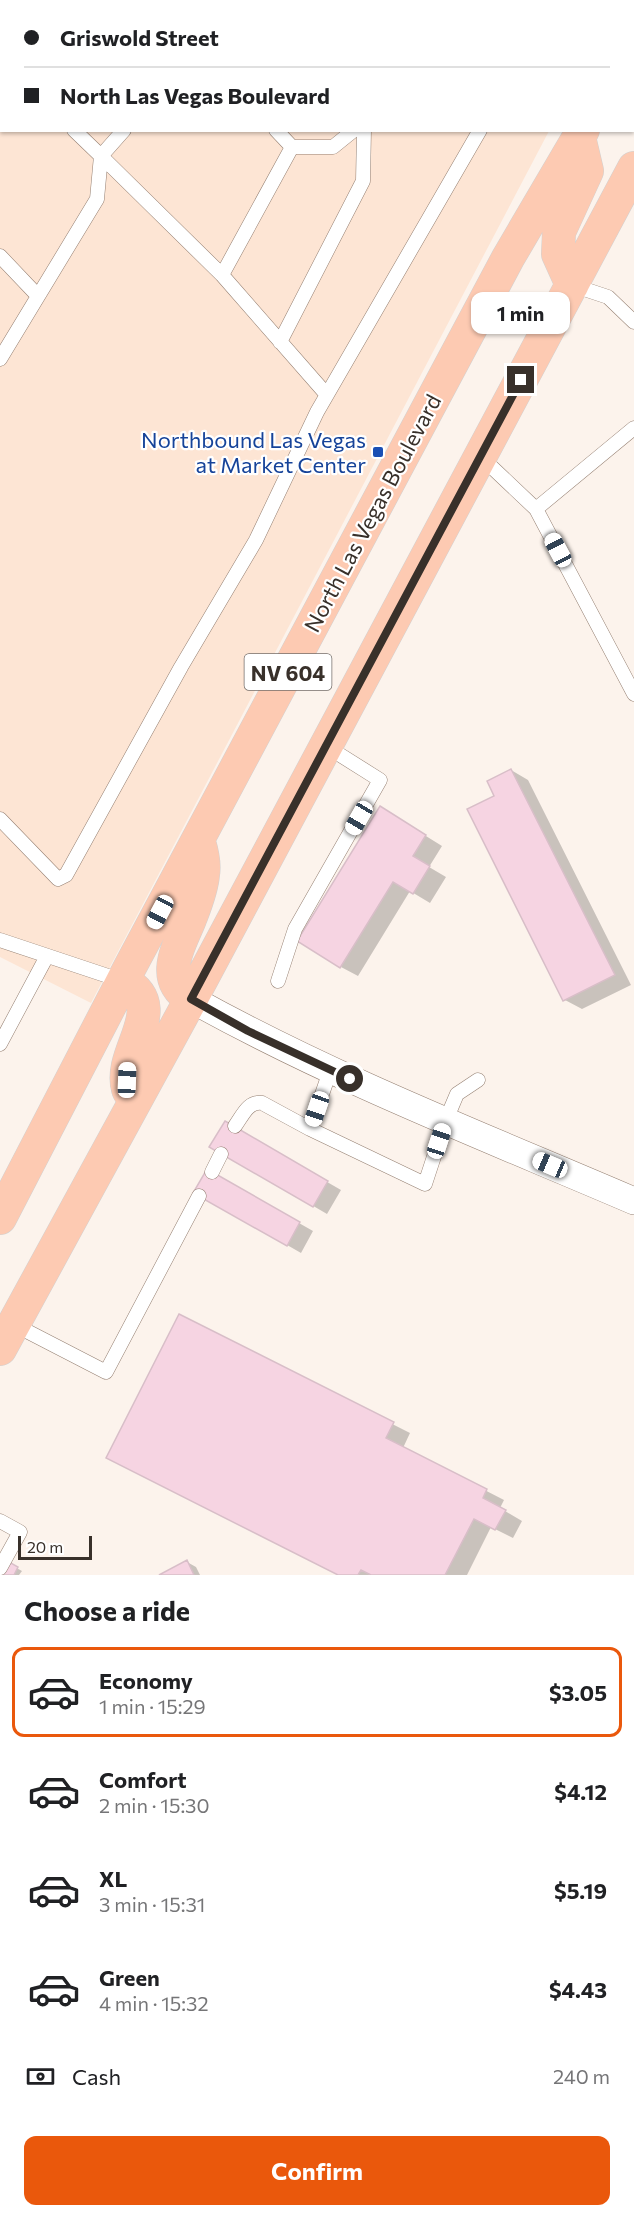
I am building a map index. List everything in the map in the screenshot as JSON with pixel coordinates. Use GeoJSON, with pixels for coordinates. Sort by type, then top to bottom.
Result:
{"type":"FeatureCollection","features":[{"type":"Feature","properties":{"kind":"main road"},"geometry":{"type":"LineString","coordinates":[[572,285],[558,254],[559,232],[587,171],[581,134]]}},
{"type":"Feature","properties":{"kind":"main road","name":"North Las Vegas Boulevard"},"geometry":{"type":"LineString","coordinates":[[0,1218],[123,981],[508,258],[581,134]]}},
{"type":"Feature","properties":{"kind":"main road","name":"NV 604"},"geometry":{"type":"LineString","coordinates":[[7,1336],[191,999],[634,168]]}},
{"type":"Feature","properties":{"kind":"main road"},"geometry":{"type":"LineString","coordinates":[[191,999],[182,993],[173,973],[174,958],[180,937],[189,921],[204,874],[199,840]]}},
{"type":"Feature","properties":{"kind":"main road"},"geometry":{"type":"LineString","coordinates":[[123,981],[138,992],[144,1013],[127,1066],[128,1090],[135,1101]]}},
{"type":"Feature","properties":{"kind":"street"},"geometry":{"type":"LineString","coordinates":[[191,999],[248,1031],[330,1071],[634,1201]]}},
{"type":"Feature","properties":{"kind":"lane"},"geometry":{"type":"LineString","coordinates":[[76,132],[222,275],[327,395]]}},
{"type":"Feature","properties":{"kind":"lane"},"geometry":{"type":"LineString","coordinates":[[0,359],[96,199],[101,156],[122,132]]}},
{"type":"Feature","properties":{"kind":"lane"},"geometry":{"type":"LineString","coordinates":[[278,132],[292,147],[333,147],[352,132]]}},
{"type":"Feature","properties":{"kind":"lane"},"geometry":{"type":"LineString","coordinates":[[280,342],[352,207],[363,181],[364,132]]}},
{"type":"Feature","properties":{"kind":"lane"},"geometry":{"type":"LineString","coordinates":[[0,819],[58,879],[66,875],[181,667],[256,540],[327,395],[479,132]]}},
{"type":"Feature","properties":{"kind":"lane"},"geometry":{"type":"LineString","coordinates":[[222,275],[292,147]]}},
{"type":"Feature","properties":{"kind":"lane"},"geometry":{"type":"LineString","coordinates":[[0,256],[38,296]]}},
{"type":"Feature","properties":{"kind":"lane"},"geometry":{"type":"LineString","coordinates":[[572,285],[608,297],[634,322]]}},
{"type":"Feature","properties":{"kind":"lane"},"geometry":{"type":"LineString","coordinates":[[536,508],[634,429]]}},
{"type":"Feature","properties":{"kind":"lane"},"geometry":{"type":"LineString","coordinates":[[480,456],[536,508],[634,693]]}},
{"type":"Feature","properties":{"kind":"lane"},"geometry":{"type":"LineString","coordinates":[[278,981],[295,929],[380,780],[326,746]]}},
{"type":"Feature","properties":{"kind":"lane"},"geometry":{"type":"LineString","coordinates":[[0,940],[123,981]]}},
{"type":"Feature","properties":{"kind":"lane"},"geometry":{"type":"LineString","coordinates":[[0,1044],[47,956]]}},
{"type":"Feature","properties":{"kind":"lane"},"geometry":{"type":"LineString","coordinates":[[310,1129],[330,1071]]}},
{"type":"Feature","properties":{"kind":"lane"},"geometry":{"type":"LineString","coordinates":[[236,1126],[248,1107],[255,1102],[262,1103],[310,1129],[425,1184],[446,1120],[457,1095],[478,1080]]}},
{"type":"Feature","properties":{"kind":"lane"},"geometry":{"type":"LineString","coordinates":[[212,1172],[221,1154]]}},
{"type":"Feature","properties":{"kind":"lane"},"geometry":{"type":"LineString","coordinates":[[7,1336],[106,1372],[199,1196]]}},
{"type":"Feature","properties":{"kind":"lane"},"geometry":{"type":"LineString","coordinates":[[0,1521],[20,1532],[0,1568]]}},
{"type":"Feature","properties":{"kind":"shaded area"},"geometry":{"type":"Polygon","coordinates":[[[0,132],[548,132],[91,1003],[0,957],[0,132]]]}},
{"type":"Feature","properties":{"kind":"building"},"geometry":{"type":"Polygon","coordinates":[[[511,769],[615,975],[563,1001],[467,809],[494,796],[487,781],[511,769]]]}},
{"type":"Feature","properties":{"kind":"building"},"geometry":{"type":"Polygon","coordinates":[[[380,806],[426,835],[413,856],[430,866],[413,894],[393,882],[340,968],[297,941],[380,806]]]}},
{"type":"Feature","properties":{"kind":"building"},"geometry":{"type":"Polygon","coordinates":[[[225,1121],[328,1181],[313,1207],[209,1147],[225,1121]]]}},
{"type":"Feature","properties":{"kind":"building"},"geometry":{"type":"Polygon","coordinates":[[[207,1169],[300,1222],[287,1246],[193,1193],[207,1169]]]}},
{"type":"Feature","properties":{"kind":"building"},"geometry":{"type":"Polygon","coordinates":[[[179,1314],[394,1422],[386,1438],[487,1489],[483,1498],[506,1510],[495,1530],[474,1519],[445,1575],[371,1575],[361,1570],[358,1575],[338,1575],[106,1458],[179,1314]]]}},
{"type":"Feature","properties":{"kind":"building"},"geometry":{"type":"Polygon","coordinates":[[[0,1557],[18,1567],[14,1575],[0,1575],[0,1557]]]}},
{"type":"Feature","properties":{"kind":"building"},"geometry":{"type":"Polygon","coordinates":[[[187,1560],[194,1575],[159,1575],[187,1560]]]}},
{"type":"Feature","properties":{"kind":"place","name":"Northbound Las Vegas at Market Center"},"geometry":{"type":"Point","coordinates":[378,452]}},
{"type":"Feature","properties":{"kind":"route"},"geometry":{"type":"LineString","coordinates":[[350,1079],[248,1031],[191,999],[521,380]]}}]}
